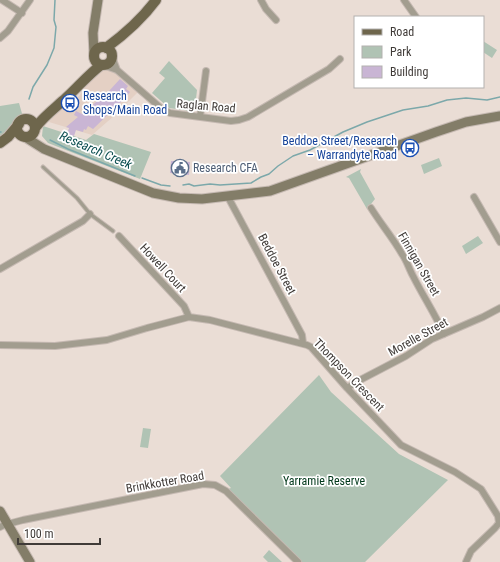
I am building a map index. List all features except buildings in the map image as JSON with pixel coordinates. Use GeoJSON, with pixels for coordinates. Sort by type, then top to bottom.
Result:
{"type":"FeatureCollection","features":[{"type":"Feature","properties":{"kind":"main road"},"geometry":{"type":"LineString","coordinates":[[98,0],[93,30],[94,55],[95,61],[102,65]]}},
{"type":"Feature","properties":{"kind":"main road"},"geometry":{"type":"LineString","coordinates":[[108,52],[143,16],[156,0]]}},
{"type":"Feature","properties":{"kind":"main road"},"geometry":{"type":"LineString","coordinates":[[0,144],[32,136],[35,129],[50,111],[67,97],[85,78],[102,65],[110,62],[108,52],[98,41],[93,30]]}},
{"type":"Feature","properties":{"kind":"main road"},"geometry":{"type":"LineString","coordinates":[[85,78],[94,55],[99,48],[108,52]]}},
{"type":"Feature","properties":{"kind":"main road"},"geometry":{"type":"LineString","coordinates":[[0,144],[23,122],[50,111]]}},
{"type":"Feature","properties":{"kind":"main road"},"geometry":{"type":"LineString","coordinates":[[23,122],[18,131],[20,134],[47,150],[153,192],[179,198],[202,199],[270,191],[466,122],[500,116]]}},
{"type":"Feature","properties":{"kind":"main road"},"geometry":{"type":"LineString","coordinates":[[23,122],[32,122],[40,142],[47,150]]}},
{"type":"Feature","properties":{"kind":"main road"},"geometry":{"type":"LineString","coordinates":[[0,511],[4,526],[30,562]]}},
{"type":"Feature","properties":{"kind":"street"},"geometry":{"type":"LineString","coordinates":[[2,0],[22,12]]}},
{"type":"Feature","properties":{"kind":"street"},"geometry":{"type":"LineString","coordinates":[[0,38],[8,31],[30,0]]}},
{"type":"Feature","properties":{"kind":"street"},"geometry":{"type":"LineString","coordinates":[[261,0],[266,9],[276,20]]}},
{"type":"Feature","properties":{"kind":"street"},"geometry":{"type":"LineString","coordinates":[[404,0],[415,16]]}},
{"type":"Feature","properties":{"kind":"street","name":"Raglan Road"},"geometry":{"type":"LineString","coordinates":[[108,52],[117,70]]}},
{"type":"Feature","properties":{"kind":"street","name":"Raglan Road"},"geometry":{"type":"LineString","coordinates":[[102,65],[117,70],[162,109],[176,115],[231,121],[248,117],[329,69],[340,59]]}},
{"type":"Feature","properties":{"kind":"street"},"geometry":{"type":"LineString","coordinates":[[200,117],[206,71]]}},
{"type":"Feature","properties":{"kind":"street","name":"Beddoe Street"},"geometry":{"type":"LineString","coordinates":[[228,197],[302,335],[302,343]]}},
{"type":"Feature","properties":{"kind":"street"},"geometry":{"type":"LineString","coordinates":[[474,197],[500,242]]}},
{"type":"Feature","properties":{"kind":"street","name":"Finnigan Street"},"geometry":{"type":"LineString","coordinates":[[371,208],[381,225],[403,255],[444,334]]}},
{"type":"Feature","properties":{"kind":"street"},"geometry":{"type":"LineString","coordinates":[[0,269],[82,221],[90,214]]}},
{"type":"Feature","properties":{"kind":"street","name":"Howell Court"},"geometry":{"type":"LineString","coordinates":[[119,236],[184,306],[189,317]]}},
{"type":"Feature","properties":{"kind":"street","name":"Morelle Street"},"geometry":{"type":"LineString","coordinates":[[347,388],[406,356],[432,339],[500,308]]}},
{"type":"Feature","properties":{"kind":"street","name":"Thompson Crescent"},"geometry":{"type":"LineString","coordinates":[[0,345],[55,346],[107,340],[189,317],[210,320],[302,343],[311,347],[347,388],[401,445],[455,472],[482,489],[498,516],[499,523],[471,551],[466,562]]}},
{"type":"Feature","properties":{"kind":"street","name":"Brinkkotter Road"},"geometry":{"type":"LineString","coordinates":[[4,526],[203,484],[215,485],[226,491],[298,562]]}},
{"type":"Feature","properties":{"kind":"lane"},"geometry":{"type":"LineString","coordinates":[[44,167],[77,198],[90,214],[113,231]]}},
{"type":"Feature","properties":{"kind":"shaded area"},"geometry":{"type":"Polygon","coordinates":[[[111,69],[138,92],[92,135],[49,122],[60,109],[79,96],[90,81],[102,70],[111,69]]]}},
{"type":"Feature","properties":{"kind":"green space"},"geometry":{"type":"Polygon","coordinates":[[[484,42],[497,50],[492,58],[484,53],[484,42]]]}},
{"type":"Feature","properties":{"kind":"green space"},"geometry":{"type":"Polygon","coordinates":[[[169,61],[197,90],[195,108],[190,111],[169,108],[152,93],[165,78],[159,73],[169,61]]]}},
{"type":"Feature","properties":{"kind":"green space"},"geometry":{"type":"Polygon","coordinates":[[[19,103],[23,117],[17,120],[0,139],[0,106],[19,103]]]}},
{"type":"Feature","properties":{"kind":"green space"},"geometry":{"type":"Polygon","coordinates":[[[43,126],[86,140],[94,134],[151,152],[140,179],[48,143],[42,136],[43,126]]]}},
{"type":"Feature","properties":{"kind":"green space"},"geometry":{"type":"Polygon","coordinates":[[[439,158],[442,166],[424,174],[421,165],[439,158]]]}},
{"type":"Feature","properties":{"kind":"green space"},"geometry":{"type":"Polygon","coordinates":[[[361,169],[360,172],[375,199],[367,209],[349,178],[346,177],[361,169]]]}},
{"type":"Feature","properties":{"kind":"green space"},"geometry":{"type":"Polygon","coordinates":[[[478,236],[483,243],[466,254],[462,246],[478,236]]]}},
{"type":"Feature","properties":{"kind":"green space","name":"Yarramie Reserve"},"geometry":{"type":"Polygon","coordinates":[[[319,375],[331,392],[399,454],[448,480],[365,562],[301,562],[228,489],[231,488],[220,476],[319,375]]]}},
{"type":"Feature","properties":{"kind":"green space"},"geometry":{"type":"Polygon","coordinates":[[[143,428],[151,429],[148,448],[140,447],[143,428]]]}},
{"type":"Feature","properties":{"kind":"green space"},"geometry":{"type":"Polygon","coordinates":[[[269,550],[282,562],[268,562],[263,557],[269,550]]]}},
{"type":"Feature","properties":{"kind":"waterway"},"geometry":{"type":"LineString","coordinates":[[29,99],[33,87],[47,65],[54,48],[56,27],[54,20],[55,0]]}},
{"type":"Feature","properties":{"kind":"waterway","name":"Research Creek"},"geometry":{"type":"LineString","coordinates":[[183,185],[189,184],[194,186],[251,183],[269,174],[293,156],[310,150],[343,132],[367,122],[403,110],[428,106],[447,100],[466,98],[487,100],[500,97]]}},
{"type":"Feature","properties":{"kind":"waterway","name":"Research Creek"},"geometry":{"type":"LineString","coordinates":[[50,140],[68,149],[135,176]]}},
{"type":"Feature","properties":{"kind":"waterway","name":"Research Creek"},"geometry":{"type":"LineString","coordinates":[[142,178],[161,185],[170,186]]}},
{"type":"Feature","properties":{"kind":"place","name":"Research Shops/Main Road"},"geometry":{"type":"Point","coordinates":[70,103]}},
{"type":"Feature","properties":{"kind":"place","name":"Beddoe Street/Research – Warrandyte Road"},"geometry":{"type":"Point","coordinates":[410,148]}},
{"type":"Feature","properties":{"kind":"place","name":"Research CFA"},"geometry":{"type":"Point","coordinates":[180,168]}}]}
